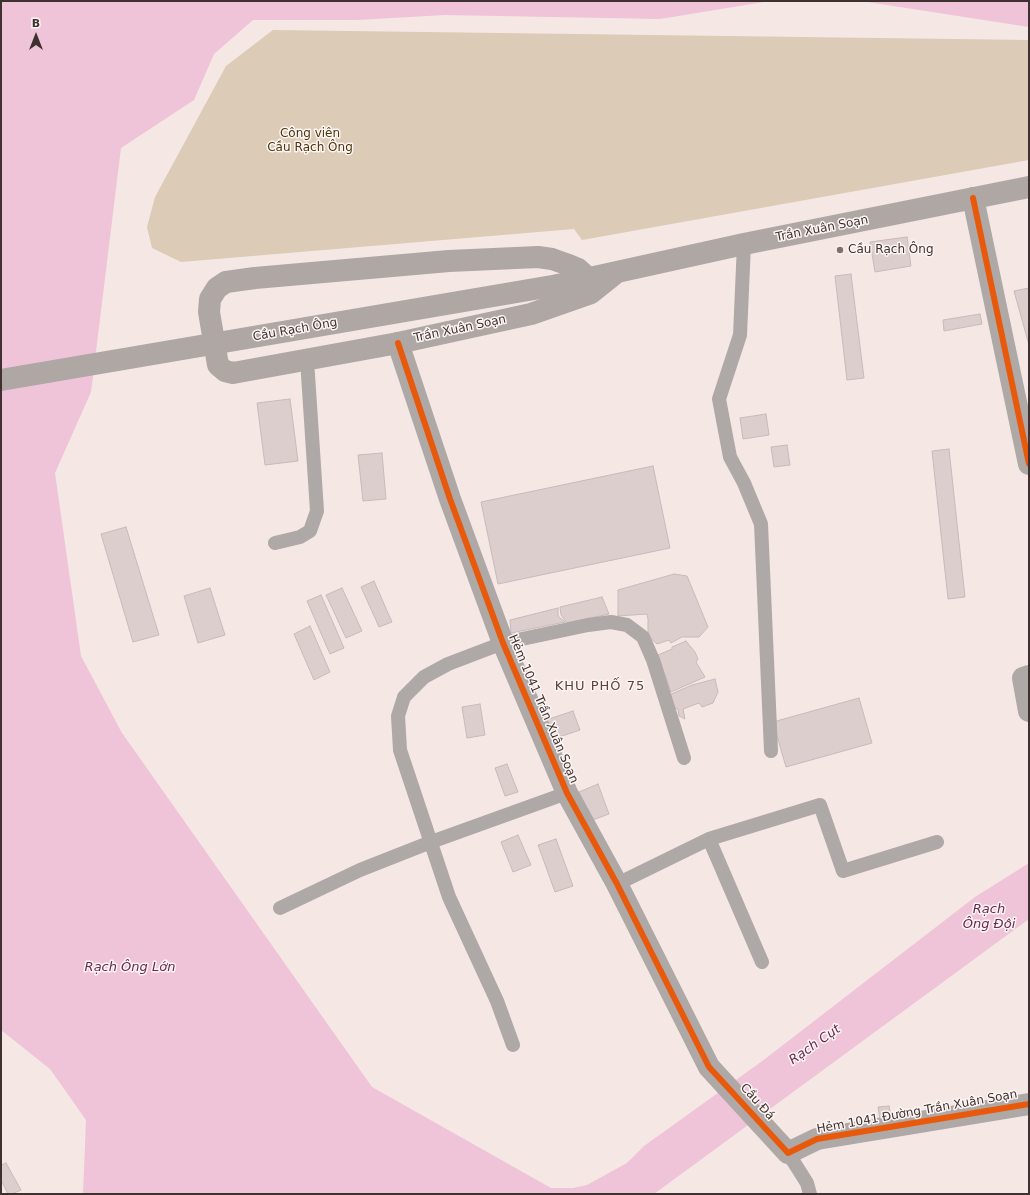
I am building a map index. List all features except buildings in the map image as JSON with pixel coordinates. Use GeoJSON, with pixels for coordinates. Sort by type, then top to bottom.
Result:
{"type":"FeatureCollection","features":[{"type":"Feature","properties":{"kind":"main road","name":"Trần Xuân Soạn"},"geometry":{"type":"LineString","coordinates":[[616,273],[591,293],[531,314],[398,343],[233,373],[225,371],[218,365],[209,312],[210,299],[217,288],[226,282],[255,278],[449,261],[538,257],[566,264],[578,269],[589,279],[744,244],[1029,187]]}},
{"type":"Feature","properties":{"kind":"main road","name":"Cầu Rạch Ông"},"geometry":{"type":"LineString","coordinates":[[1,380],[589,279]]}},
{"type":"Feature","properties":{"kind":"street"},"geometry":{"type":"LineString","coordinates":[[973,198],[1029,464]]}},
{"type":"Feature","properties":{"kind":"street","name":"Hẻm 1041 Trần Xuân Soạn"},"geometry":{"type":"LineString","coordinates":[[398,343],[450,499],[503,643],[566,793],[617,884],[709,1067]]}},
{"type":"Feature","properties":{"kind":"street"},"geometry":{"type":"LineString","coordinates":[[1029,676],[1023,678],[1029,711]]}},
{"type":"Feature","properties":{"kind":"street","name":"Cầu Đá"},"geometry":{"type":"LineString","coordinates":[[709,1067],[788,1153]]}},
{"type":"Feature","properties":{"kind":"street","name":"Hẻm 1041 Đường Trần Xuân Soạn"},"geometry":{"type":"LineString","coordinates":[[788,1153],[817,1139],[1029,1104]]}},
{"type":"Feature","properties":{"kind":"lane"},"geometry":{"type":"LineString","coordinates":[[744,244],[740,335],[719,399],[730,457],[744,483],[762,524],[772,751]]}},
{"type":"Feature","properties":{"kind":"lane"},"geometry":{"type":"LineString","coordinates":[[275,543],[300,537],[310,531],[317,511],[307,360]]}},
{"type":"Feature","properties":{"kind":"lane"},"geometry":{"type":"LineString","coordinates":[[514,1045],[497,1001],[449,897],[400,750],[398,716],[404,697],[424,678],[448,664],[503,643],[588,625],[611,622],[627,625],[643,637],[651,654],[684,758]]}},
{"type":"Feature","properties":{"kind":"lane"},"geometry":{"type":"LineString","coordinates":[[280,908],[360,870],[431,842],[566,793]]}},
{"type":"Feature","properties":{"kind":"lane"},"geometry":{"type":"LineString","coordinates":[[617,884],[709,839],[820,805],[843,872],[937,842]]}},
{"type":"Feature","properties":{"kind":"lane"},"geometry":{"type":"LineString","coordinates":[[709,839],[762,962]]}},
{"type":"Feature","properties":{"kind":"lane"},"geometry":{"type":"LineString","coordinates":[[788,1153],[807,1183],[810,1194]]}},
{"type":"Feature","properties":{"kind":"green space","name":"Công viên Cầu Rạch Ông"},"geometry":{"type":"Polygon","coordinates":[[[273,30],[1029,40],[1029,160],[582,240],[574,229],[181,262],[152,248],[147,227],[155,197],[226,66],[273,30]]]}},
{"type":"Feature","properties":{"kind":"water","name":"Rạch Ông Lớn"},"geometry":{"type":"Polygon","coordinates":[[[1,1],[770,1],[660,19],[445,15],[357,20],[253,20],[214,54],[194,100],[121,148],[91,392],[55,473],[81,656],[122,733],[372,1087],[551,1188],[573,1188],[587,1185],[627,1163],[644,1146],[761,1062],[975,897],[1029,863],[1029,919],[654,1194],[83,1194],[86,1120],[50,1069],[1,1030],[1,1]]]}},
{"type":"Feature","properties":{"kind":"water"},"geometry":{"type":"Polygon","coordinates":[[[861,1],[1029,1],[1029,27],[861,1]]]}},
{"type":"Feature","properties":{"kind":"cycle path"},"geometry":{"type":"LineString","coordinates":[[973,198],[1029,464]]}},
{"type":"Feature","properties":{"kind":"cycle path"},"geometry":{"type":"LineString","coordinates":[[398,343],[450,499],[503,643],[567,793],[617,884],[709,1067],[788,1153],[817,1139],[1029,1104]]}},
{"type":"Feature","properties":{"kind":"place","name":"Cầu Rạch Ông"},"geometry":{"type":"Point","coordinates":[840,250]}},
{"type":"Feature","properties":{"kind":"district","name":"KHU PHỐ 75"},"geometry":{"type":"Point","coordinates":[600,687]}},
{"type":"Feature","properties":{"kind":"water label","name":"Rạch Ông Đội"},"geometry":{"type":"Point","coordinates":[989,918]}},
{"type":"Feature","properties":{"kind":"water label","name":"Rạch Cụt"},"geometry":{"type":"Point","coordinates":[815,1045]}}]}
